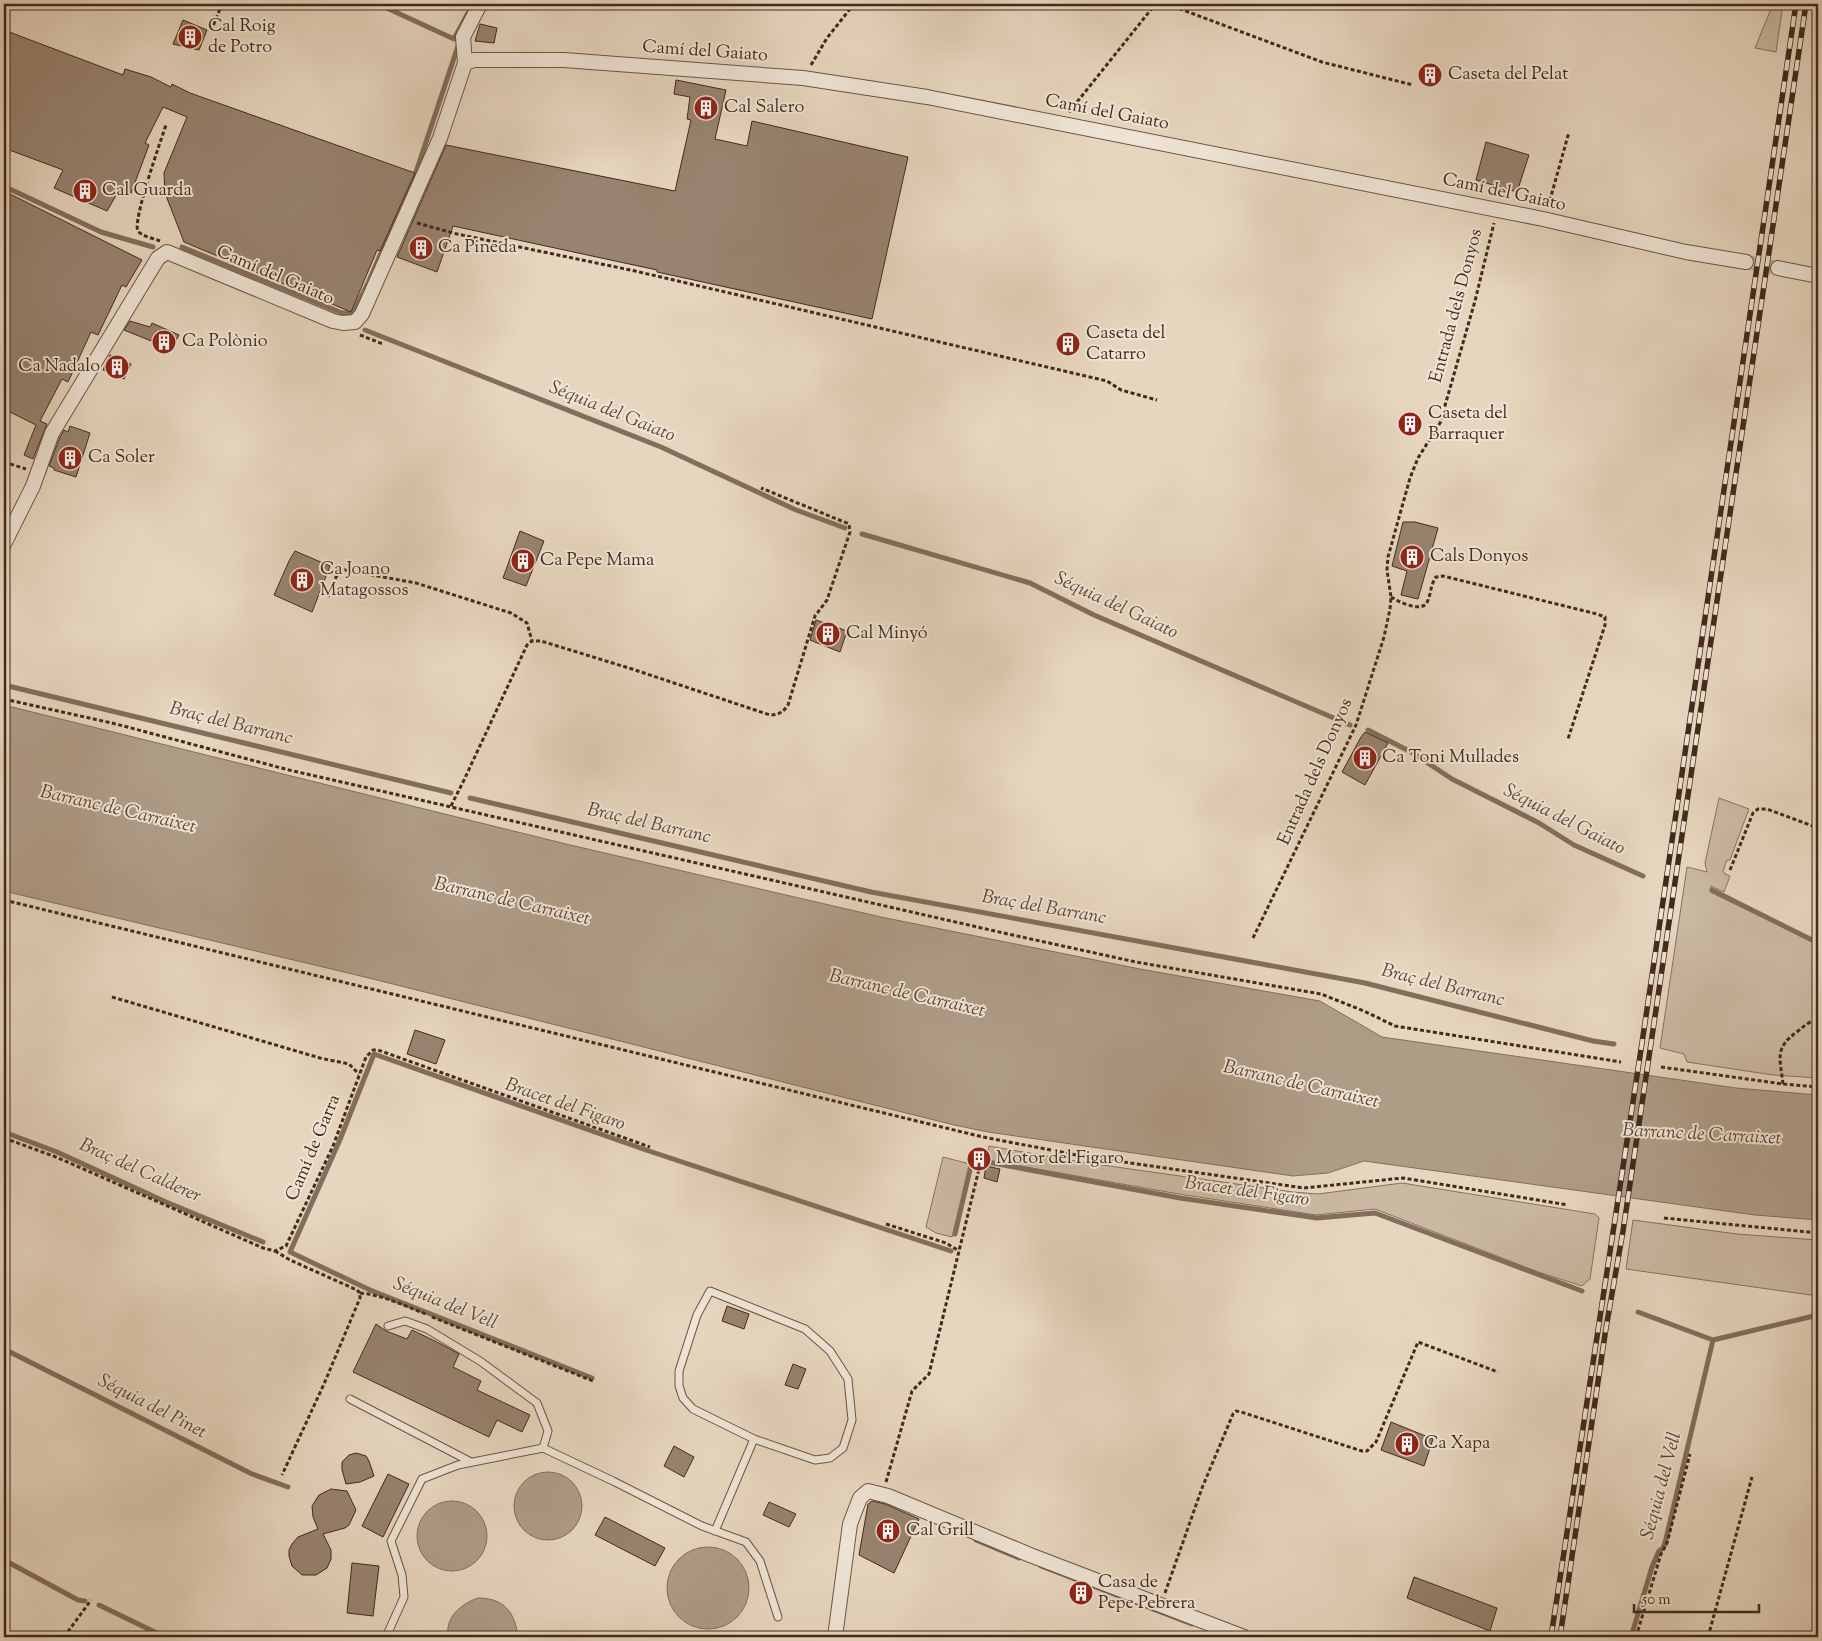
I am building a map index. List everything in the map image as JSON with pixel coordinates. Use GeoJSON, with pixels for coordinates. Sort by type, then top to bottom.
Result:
{"type":"FeatureCollection","features":[{"type":"Feature","properties":{"kind":"street"},"geometry":{"type":"LineString","coordinates":[[465,63],[463,37],[480,4]]}},
{"type":"Feature","properties":{"kind":"street","name":"Camí del Gaiato"},"geometry":{"type":"LineString","coordinates":[[167,252],[332,321],[355,322],[362,314],[440,138],[465,63],[474,60],[564,60],[803,78],[927,96],[1543,219],[1686,252],[1746,262]]}},
{"type":"Feature","properties":{"kind":"street"},"geometry":{"type":"LineString","coordinates":[[4,544],[33,486],[52,433],[158,258],[167,252]]}},
{"type":"Feature","properties":{"kind":"street"},"geometry":{"type":"LineString","coordinates":[[1778,268],[1818,276]]}},
{"type":"Feature","properties":{"kind":"street"},"geometry":{"type":"LineString","coordinates":[[834,1637],[850,1524],[860,1498],[868,1491],[882,1494],[1030,1555],[1244,1637]]}},
{"type":"Feature","properties":{"kind":"lane"},"geometry":{"type":"LineString","coordinates":[[710,1291],[805,1329],[830,1350],[848,1379],[852,1420],[843,1448],[830,1458],[815,1460],[754,1439],[692,1409],[683,1398],[679,1386],[679,1371],[697,1315],[710,1291]]}},
{"type":"Feature","properties":{"kind":"lane"},"geometry":{"type":"LineString","coordinates":[[388,1326],[405,1321],[426,1329],[480,1361],[537,1403],[548,1430],[543,1448]]}},
{"type":"Feature","properties":{"kind":"lane"},"geometry":{"type":"LineString","coordinates":[[350,1399],[471,1462]]}},
{"type":"Feature","properties":{"kind":"lane"},"geometry":{"type":"LineString","coordinates":[[715,1530],[754,1439]]}},
{"type":"Feature","properties":{"kind":"lane"},"geometry":{"type":"LineString","coordinates":[[386,1637],[404,1597],[402,1575],[391,1541],[422,1479],[458,1465],[543,1448],[613,1480],[702,1526],[746,1542],[760,1560],[778,1617]]}},
{"type":"Feature","properties":{"kind":"path"},"geometry":{"type":"LineString","coordinates":[[211,31],[222,4]]}},
{"type":"Feature","properties":{"kind":"path"},"geometry":{"type":"LineString","coordinates":[[803,78],[827,38],[854,4]]}},
{"type":"Feature","properties":{"kind":"path"},"geometry":{"type":"LineString","coordinates":[[1066,124],[1070,111],[1129,36],[1153,7],[1158,4]]}},
{"type":"Feature","properties":{"kind":"path"},"geometry":{"type":"LineString","coordinates":[[1167,4],[1322,62],[1413,85]]}},
{"type":"Feature","properties":{"kind":"path"},"geometry":{"type":"LineString","coordinates":[[166,125],[136,225],[139,232],[160,240],[167,252]]}},
{"type":"Feature","properties":{"kind":"path"},"geometry":{"type":"LineString","coordinates":[[1543,219],[1569,132]]}},
{"type":"Feature","properties":{"kind":"path","name":"Entrada dels Donyos"},"geometry":{"type":"LineString","coordinates":[[1253,938],[1356,726],[1384,637],[1390,609],[1388,557],[1410,478],[1418,458],[1440,423],[1476,301],[1496,210]]}},
{"type":"Feature","properties":{"kind":"path"},"geometry":{"type":"LineString","coordinates":[[404,220],[457,234],[635,271],[1107,381],[1121,390],[1157,400]]}},
{"type":"Feature","properties":{"kind":"path"},"geometry":{"type":"LineString","coordinates":[[4,462],[38,472]]}},
{"type":"Feature","properties":{"kind":"path"},"geometry":{"type":"LineString","coordinates":[[451,806],[527,645],[532,641],[541,641],[632,668],[770,715],[783,712],[788,705],[815,616],[828,600],[850,532],[849,524],[761,488]]}},
{"type":"Feature","properties":{"kind":"path"},"geometry":{"type":"LineString","coordinates":[[328,597],[336,577],[345,570],[401,580],[511,613],[527,623],[532,641]]}},
{"type":"Feature","properties":{"kind":"path"},"geometry":{"type":"LineString","coordinates":[[1391,597],[1399,602],[1415,607],[1423,606],[1426,603],[1432,582],[1436,577],[1442,576],[1605,617],[1605,625],[1568,739]]}},
{"type":"Feature","properties":{"kind":"path"},"geometry":{"type":"LineString","coordinates":[[4,699],[116,724],[290,770],[1017,936],[1136,962],[1321,994],[1395,1026],[1621,1062]]}},
{"type":"Feature","properties":{"kind":"path"},"geometry":{"type":"LineString","coordinates":[[1730,870],[1753,813],[1758,809],[1767,809],[1818,828]]}},
{"type":"Feature","properties":{"kind":"path"},"geometry":{"type":"LineString","coordinates":[[4,900],[983,1138],[1082,1156],[1304,1188],[1403,1178],[1568,1205]]}},
{"type":"Feature","properties":{"kind":"path"},"geometry":{"type":"LineString","coordinates":[[112,997],[320,1058],[349,1064],[359,1074]]}},
{"type":"Feature","properties":{"kind":"path"},"geometry":{"type":"LineString","coordinates":[[1783,1084],[1780,1055],[1783,1044],[1812,1021],[1818,1019]]}},
{"type":"Feature","properties":{"kind":"path","name":"Camí de Garra"},"geometry":{"type":"LineString","coordinates":[[275,1250],[286,1246],[290,1238],[333,1146],[366,1057],[372,1050],[378,1050],[650,1147]]}},
{"type":"Feature","properties":{"kind":"path"},"geometry":{"type":"LineString","coordinates":[[1661,1067],[1818,1087]]}},
{"type":"Feature","properties":{"kind":"path"},"geometry":{"type":"LineString","coordinates":[[4,1138],[56,1157],[263,1248],[275,1250],[290,1260],[360,1293],[384,1298],[593,1381]]}},
{"type":"Feature","properties":{"kind":"path"},"geometry":{"type":"LineString","coordinates":[[882,1494],[912,1391],[929,1374],[979,1169]]}},
{"type":"Feature","properties":{"kind":"path"},"geometry":{"type":"LineString","coordinates":[[1664,1218],[1818,1233]]}},
{"type":"Feature","properties":{"kind":"path"},"geometry":{"type":"LineString","coordinates":[[886,1224],[946,1243],[959,1251]]}},
{"type":"Feature","properties":{"kind":"path"},"geometry":{"type":"LineString","coordinates":[[282,1475],[324,1384],[360,1298],[360,1293]]}},
{"type":"Feature","properties":{"kind":"path"},"geometry":{"type":"LineString","coordinates":[[1160,1606],[1202,1488],[1233,1414],[1236,1411],[1367,1451],[1376,1442],[1418,1342],[1498,1372]]}},
{"type":"Feature","properties":{"kind":"path"},"geometry":{"type":"LineString","coordinates":[[1636,1637],[1661,1554],[1667,1543],[1690,1454]]}},
{"type":"Feature","properties":{"kind":"path"},"geometry":{"type":"LineString","coordinates":[[1708,1637],[1752,1478]]}},
{"type":"Feature","properties":{"kind":"path"},"geometry":{"type":"LineString","coordinates":[[64,1637],[91,1600]]}},
{"type":"Feature","properties":{"kind":"shaded area"},"geometry":{"type":"Polygon","coordinates":[[[1773,4],[1783,4],[1776,52],[1755,48],[1773,4]]]}},
{"type":"Feature","properties":{"kind":"shaded area"},"geometry":{"type":"Polygon","coordinates":[[[1719,798],[1749,809],[1730,860],[1727,860],[1723,871],[1730,876],[1724,892],[1711,886],[1710,892],[1818,944],[1818,1078],[1773,1075],[1687,1062],[1684,1054],[1660,1048],[1687,867],[1707,872],[1705,863],[1719,798]]]}},
{"type":"Feature","properties":{"kind":"shaded area"},"geometry":{"type":"Polygon","coordinates":[[[989,1146],[1081,1162],[1293,1192],[1318,1194],[1402,1183],[1595,1214],[1599,1218],[1590,1279],[1582,1286],[1541,1273],[1375,1209],[1316,1215],[1179,1194],[986,1160],[989,1146]]]}},
{"type":"Feature","properties":{"kind":"shaded area"},"geometry":{"type":"Polygon","coordinates":[[[943,1157],[970,1164],[952,1237],[936,1233],[926,1227],[943,1157]]]}},
{"type":"Feature","properties":{"kind":"shaded area"},"geometry":{"type":"Polygon","coordinates":[[[1633,1220],[1737,1234],[1818,1240],[1818,1296],[1626,1269],[1633,1220]]]}},
{"type":"Feature","properties":{"kind":"water","name":"Barranc de Carraixet"},"geometry":{"type":"Polygon","coordinates":[[[4,705],[566,844],[881,917],[1140,969],[1320,1001],[1382,1037],[1736,1088],[1818,1095],[1818,1220],[1755,1215],[1364,1161],[1328,1173],[1293,1176],[988,1132],[369,978],[4,891],[4,705]]]}},
{"type":"Feature","properties":{"kind":"water"},"geometry":{"type":"Polygon","coordinates":[[[541,1472],[555,1472],[567,1477],[577,1487],[582,1499],[582,1513],[577,1525],[567,1535],[555,1540],[541,1540],[529,1535],[519,1525],[514,1513],[514,1499],[519,1487],[529,1477],[541,1472]]]}},
{"type":"Feature","properties":{"kind":"water"},"geometry":{"type":"Polygon","coordinates":[[[452,1501],[465,1504],[477,1511],[484,1523],[487,1536],[484,1549],[477,1561],[465,1568],[452,1571],[439,1568],[427,1561],[420,1549],[417,1536],[420,1523],[427,1511],[439,1504],[452,1501]]]}},
{"type":"Feature","properties":{"kind":"water"},"geometry":{"type":"Polygon","coordinates":[[[708,1547],[724,1550],[737,1559],[746,1572],[749,1588],[746,1604],[737,1617],[724,1626],[708,1629],[692,1626],[679,1617],[670,1604],[667,1588],[670,1572],[679,1559],[692,1550],[708,1547]]]}},
{"type":"Feature","properties":{"kind":"water"},"geometry":{"type":"Polygon","coordinates":[[[478,1598],[495,1601],[507,1608],[514,1620],[518,1637],[448,1637],[449,1623],[452,1617],[460,1608],[478,1598]]]}},
{"type":"Feature","properties":{"kind":"building","name":"Cal Roig de Potro"},"geometry":{"type":"Polygon","coordinates":[[[183,20],[207,30],[199,50],[173,44],[183,20]]]}},
{"type":"Feature","properties":{"kind":"building"},"geometry":{"type":"Polygon","coordinates":[[[480,24],[497,28],[494,43],[475,41],[480,24]]]}},
{"type":"Feature","properties":{"kind":"building"},"geometry":{"type":"Polygon","coordinates":[[[4,30],[123,75],[125,69],[151,77],[171,87],[172,84],[190,93],[415,173],[380,251],[377,250],[351,312],[184,242],[165,193],[164,173],[187,117],[163,107],[145,143],[149,145],[130,196],[118,192],[107,211],[54,188],[63,170],[4,148],[4,30]]]}},
{"type":"Feature","properties":{"kind":"building","name":"Caseta del Pelat"},"geometry":{"type":"Polygon","coordinates":[[[1427,64],[1441,70],[1434,86],[1420,80],[1427,64]]]}},
{"type":"Feature","properties":{"kind":"building"},"geometry":{"type":"Polygon","coordinates":[[[676,80],[726,90],[715,139],[747,146],[752,121],[908,157],[872,319],[453,226],[437,272],[397,257],[446,145],[675,191],[691,120],[687,119],[690,97],[674,94],[676,80]]]}},
{"type":"Feature","properties":{"kind":"building"},"geometry":{"type":"Polygon","coordinates":[[[1486,142],[1529,155],[1517,192],[1476,180],[1486,142]]]}},
{"type":"Feature","properties":{"kind":"building"},"geometry":{"type":"Polygon","coordinates":[[[8,193],[142,260],[126,287],[122,285],[98,335],[91,332],[68,382],[62,379],[40,421],[47,424],[33,459],[24,455],[36,425],[4,409],[4,201],[8,193]]]}},
{"type":"Feature","properties":{"kind":"building","name":"Ca Polònio"},"geometry":{"type":"Polygon","coordinates":[[[130,321],[150,327],[152,323],[179,335],[171,349],[124,330],[130,321]]]}},
{"type":"Feature","properties":{"kind":"building","name":"Ca Nadalo"},"geometry":{"type":"Polygon","coordinates":[[[110,355],[131,364],[124,379],[103,370],[110,355]]]}},
{"type":"Feature","properties":{"kind":"building","name":"Ca Soler"},"geometry":{"type":"Polygon","coordinates":[[[70,426],[90,433],[76,477],[54,470],[54,468],[49,466],[60,437],[64,430],[68,432],[70,426]]]}},
{"type":"Feature","properties":{"kind":"building","name":"Cals Donyos"},"geometry":{"type":"Polygon","coordinates":[[[1403,522],[1415,522],[1438,528],[1418,599],[1401,595],[1407,571],[1392,566],[1403,522]]]}},
{"type":"Feature","properties":{"kind":"building","name":"Ca Pepe Mama"},"geometry":{"type":"Polygon","coordinates":[[[520,531],[544,541],[526,586],[503,578],[520,531]]]}},
{"type":"Feature","properties":{"kind":"building","name":"Ca Joano Matagossos"},"geometry":{"type":"Polygon","coordinates":[[[295,551],[330,566],[312,612],[274,595],[295,551]]]}},
{"type":"Feature","properties":{"kind":"building","name":"Cal Minyó"},"geometry":{"type":"Polygon","coordinates":[[[816,620],[847,631],[840,652],[810,640],[816,620]]]}},
{"type":"Feature","properties":{"kind":"building","name":"Ca Toni Mullades"},"geometry":{"type":"Polygon","coordinates":[[[1365,732],[1388,743],[1365,785],[1342,772],[1365,732]]]}},
{"type":"Feature","properties":{"kind":"building"},"geometry":{"type":"Polygon","coordinates":[[[415,1030],[445,1040],[436,1064],[407,1054],[415,1030]]]}},
{"type":"Feature","properties":{"kind":"building"},"geometry":{"type":"Polygon","coordinates":[[[986,1166],[1000,1169],[997,1182],[984,1178],[986,1166]]]}},
{"type":"Feature","properties":{"kind":"building"},"geometry":{"type":"Polygon","coordinates":[[[727,1306],[749,1314],[744,1329],[722,1321],[727,1306]]]}},
{"type":"Feature","properties":{"kind":"building"},"geometry":{"type":"Polygon","coordinates":[[[376,1324],[386,1331],[407,1339],[412,1330],[459,1354],[453,1367],[481,1381],[477,1390],[530,1415],[522,1432],[497,1420],[489,1437],[353,1372],[376,1324]]]}},
{"type":"Feature","properties":{"kind":"building"},"geometry":{"type":"Polygon","coordinates":[[[793,1364],[806,1369],[798,1389],[785,1385],[793,1364]]]}},
{"type":"Feature","properties":{"kind":"building","name":"Ca Xapa"},"geometry":{"type":"Polygon","coordinates":[[[1391,1422],[1433,1439],[1424,1466],[1381,1450],[1391,1422]]]}},
{"type":"Feature","properties":{"kind":"building"},"geometry":{"type":"Polygon","coordinates":[[[674,1446],[694,1457],[684,1477],[664,1466],[674,1446]]]}},
{"type":"Feature","properties":{"kind":"building"},"geometry":{"type":"Polygon","coordinates":[[[356,1453],[366,1456],[374,1476],[360,1482],[346,1484],[342,1462],[349,1455],[356,1453]]]}},
{"type":"Feature","properties":{"kind":"building"},"geometry":{"type":"Polygon","coordinates":[[[388,1474],[409,1484],[383,1537],[362,1526],[388,1474]]]}},
{"type":"Feature","properties":{"kind":"building"},"geometry":{"type":"Polygon","coordinates":[[[331,1489],[347,1491],[356,1510],[349,1525],[345,1528],[323,1534],[331,1550],[331,1559],[327,1568],[316,1575],[302,1575],[292,1566],[289,1550],[298,1537],[318,1529],[313,1517],[312,1506],[319,1495],[331,1489]]]}},
{"type":"Feature","properties":{"kind":"building","name":"Cal Grill"},"geometry":{"type":"Polygon","coordinates":[[[872,1501],[885,1504],[919,1519],[894,1573],[859,1555],[868,1504],[872,1501]]]}},
{"type":"Feature","properties":{"kind":"building"},"geometry":{"type":"Polygon","coordinates":[[[769,1502],[796,1514],[789,1527],[763,1515],[769,1502]]]}},
{"type":"Feature","properties":{"kind":"building"},"geometry":{"type":"Polygon","coordinates":[[[605,1517],[665,1548],[655,1566],[595,1535],[605,1517]]]}},
{"type":"Feature","properties":{"kind":"building"},"geometry":{"type":"Polygon","coordinates":[[[352,1563],[379,1566],[373,1616],[347,1613],[352,1563]]]}},
{"type":"Feature","properties":{"kind":"building"},"geometry":{"type":"Polygon","coordinates":[[[1414,1577],[1497,1608],[1490,1631],[1407,1598],[1414,1577]]]}},
{"type":"Feature","properties":{"kind":"waterway"},"geometry":{"type":"LineString","coordinates":[[378,4],[454,39],[468,13]]}},
{"type":"Feature","properties":{"kind":"waterway"},"geometry":{"type":"LineString","coordinates":[[182,247],[342,313],[353,313],[369,281],[416,172],[459,43]]}},
{"type":"Feature","properties":{"kind":"waterway","name":"Séquia del Gaiato"},"geometry":{"type":"LineString","coordinates":[[4,188],[101,232],[153,247]]}},
{"type":"Feature","properties":{"kind":"waterway","name":"Séquia del Gaiato"},"geometry":{"type":"LineString","coordinates":[[365,330],[661,447],[796,510],[845,528]]}},
{"type":"Feature","properties":{"kind":"waterway","name":"Séquia del Gaiato"},"geometry":{"type":"LineString","coordinates":[[862,534],[1030,583],[1094,615],[1350,725]]}},
{"type":"Feature","properties":{"kind":"waterway","name":"Braç del Barranc"},"geometry":{"type":"LineString","coordinates":[[4,685],[451,793]]}},
{"type":"Feature","properties":{"kind":"waterway","name":"Séquia del Gaiato"},"geometry":{"type":"LineString","coordinates":[[1368,730],[1411,752],[1452,779],[1539,823],[1574,845],[1643,876]]}},
{"type":"Feature","properties":{"kind":"waterway","name":"Braç del Barranc"},"geometry":{"type":"LineString","coordinates":[[470,798],[871,892],[1365,983],[1593,1041],[1614,1044]]}},
{"type":"Feature","properties":{"kind":"waterway","name":"Séquia del Gaiato"},"geometry":{"type":"LineString","coordinates":[[1712,890],[1818,943]]}},
{"type":"Feature","properties":{"kind":"waterway","name":"Bracet del Figaro"},"geometry":{"type":"LineString","coordinates":[[592,1378],[370,1290],[290,1252],[339,1142],[374,1054],[646,1150],[951,1251]]}},
{"type":"Feature","properties":{"kind":"waterway","name":"Braç del Calderer"},"geometry":{"type":"LineString","coordinates":[[4,1132],[57,1152],[166,1202],[263,1242]]}},
{"type":"Feature","properties":{"kind":"waterway","name":"Bracet del Figaro"},"geometry":{"type":"LineString","coordinates":[[955,1234],[972,1161],[982,1161],[1180,1198],[1317,1218],[1375,1213],[1582,1291]]}},
{"type":"Feature","properties":{"kind":"waterway","name":"Bracet del Figaro"},"geometry":{"type":"LineString","coordinates":[[1638,1312],[1713,1340]]}},
{"type":"Feature","properties":{"kind":"waterway"},"geometry":{"type":"LineString","coordinates":[[1713,1340],[1818,1315]]}},
{"type":"Feature","properties":{"kind":"waterway","name":"Séquia del Vell"},"geometry":{"type":"LineString","coordinates":[[1631,1637],[1652,1567],[1665,1543],[1713,1340]]}},
{"type":"Feature","properties":{"kind":"waterway","name":"Séquia del Pinet"},"geometry":{"type":"LineString","coordinates":[[4,1349],[252,1474],[288,1487]]}},
{"type":"Feature","properties":{"kind":"waterway","name":"Séquia del Vell"},"geometry":{"type":"LineString","coordinates":[[976,1540],[1019,1558]]}},
{"type":"Feature","properties":{"kind":"waterway"},"geometry":{"type":"LineString","coordinates":[[4,1560],[78,1600],[85,1601]]}},
{"type":"Feature","properties":{"kind":"waterway","name":"Séquia del Vell"},"geometry":{"type":"LineString","coordinates":[[1041,1566],[1192,1624]]}},
{"type":"Feature","properties":{"kind":"waterway"},"geometry":{"type":"LineString","coordinates":[[99,1605],[165,1637]]}},
{"type":"Feature","properties":{"kind":"tunnel"},"geometry":{"type":"LineString","coordinates":[[1746,262],[1778,268]]}},
{"type":"Feature","properties":{"kind":"railway"},"geometry":{"type":"LineString","coordinates":[[1551,1637],[1642,1043],[1796,4]]}},
{"type":"Feature","properties":{"kind":"railway"},"geometry":{"type":"LineString","coordinates":[[1560,1637],[1606,1328],[1623,1231],[1806,4]]}},
{"type":"Feature","properties":{"kind":"place","name":"Cal Roig de Potro"},"geometry":{"type":"Point","coordinates":[190,37]}},
{"type":"Feature","properties":{"kind":"place","name":"Caseta del Pelat"},"geometry":{"type":"Point","coordinates":[1430,75]}},
{"type":"Feature","properties":{"kind":"place","name":"Cal Salero"},"geometry":{"type":"Point","coordinates":[706,108]}},
{"type":"Feature","properties":{"kind":"place","name":"Cal Guarda"},"geometry":{"type":"Point","coordinates":[85,191]}},
{"type":"Feature","properties":{"kind":"place","name":"Ca Pineda"},"geometry":{"type":"Point","coordinates":[421,248]}},
{"type":"Feature","properties":{"kind":"place","name":"Ca Polònio"},"geometry":{"type":"Point","coordinates":[164,342]}},
{"type":"Feature","properties":{"kind":"place","name":"Caseta del Catarro"},"geometry":{"type":"Point","coordinates":[1068,344]}},
{"type":"Feature","properties":{"kind":"place","name":"Ca Nadalo"},"geometry":{"type":"Point","coordinates":[117,367]}},
{"type":"Feature","properties":{"kind":"place","name":"Caseta del Barraquer"},"geometry":{"type":"Point","coordinates":[1410,424]}},
{"type":"Feature","properties":{"kind":"place","name":"Ca Soler"},"geometry":{"type":"Point","coordinates":[70,458]}},
{"type":"Feature","properties":{"kind":"place","name":"Cals Donyos"},"geometry":{"type":"Point","coordinates":[1412,557]}},
{"type":"Feature","properties":{"kind":"place","name":"Ca Pepe Mama"},"geometry":{"type":"Point","coordinates":[523,561]}},
{"type":"Feature","properties":{"kind":"place","name":"Ca Joano Matagossos"},"geometry":{"type":"Point","coordinates":[302,580]}},
{"type":"Feature","properties":{"kind":"place","name":"Cal Minyó"},"geometry":{"type":"Point","coordinates":[828,634]}},
{"type":"Feature","properties":{"kind":"place","name":"Ca Toni Mullades"},"geometry":{"type":"Point","coordinates":[1365,758]}},
{"type":"Feature","properties":{"kind":"place","name":"Motor del Figaro"},"geometry":{"type":"Point","coordinates":[979,1159]}},
{"type":"Feature","properties":{"kind":"place","name":"Ca Xapa"},"geometry":{"type":"Point","coordinates":[1407,1444]}},
{"type":"Feature","properties":{"kind":"place","name":"Cal Grill"},"geometry":{"type":"Point","coordinates":[888,1531]}},
{"type":"Feature","properties":{"kind":"place","name":"Casa de Pepe Pebrera"},"geometry":{"type":"Point","coordinates":[1081,1593]}}]}
